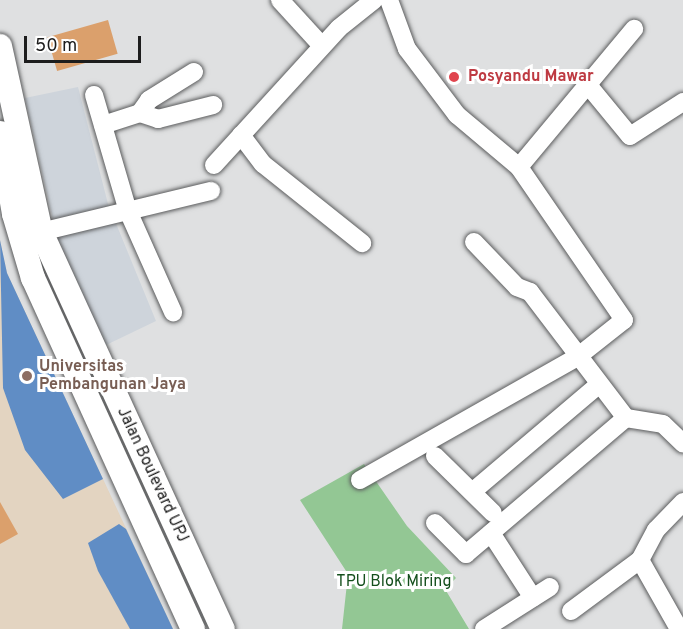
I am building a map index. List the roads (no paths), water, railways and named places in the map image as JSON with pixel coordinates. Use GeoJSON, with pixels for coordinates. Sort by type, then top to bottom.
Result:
{"type":"FeatureCollection","features":[{"type":"Feature","properties":{"kind":"street"},"geometry":{"type":"LineString","coordinates":[[280,0],[322,46]]}},
{"type":"Feature","properties":{"kind":"street"},"geometry":{"type":"LineString","coordinates":[[214,165],[322,46],[374,0]]}},
{"type":"Feature","properties":{"kind":"street"},"geometry":{"type":"LineString","coordinates":[[360,480],[576,358],[624,320],[519,167],[457,115],[397,32],[389,0]]}},
{"type":"Feature","properties":{"kind":"street"},"geometry":{"type":"LineString","coordinates":[[519,167],[634,29]]}},
{"type":"Feature","properties":{"kind":"street","name":"Jalan Boulevard UPJ"},"geometry":{"type":"LineString","coordinates":[[0,46],[41,232],[223,629]]}},
{"type":"Feature","properties":{"kind":"street"},"geometry":{"type":"LineString","coordinates":[[103,125],[140,113],[149,100],[194,72]]}},
{"type":"Feature","properties":{"kind":"street"},"geometry":{"type":"LineString","coordinates":[[588,85],[630,136],[683,102]]}},
{"type":"Feature","properties":{"kind":"street"},"geometry":{"type":"LineString","coordinates":[[94,95],[128,211],[173,312]]}},
{"type":"Feature","properties":{"kind":"street"},"geometry":{"type":"LineString","coordinates":[[140,113],[158,120],[213,105]]}},
{"type":"Feature","properties":{"kind":"street","name":"Jalan Boulevard UPJ"},"geometry":{"type":"LineString","coordinates":[[0,133],[14,214],[33,278],[136,499],[193,629]]}},
{"type":"Feature","properties":{"kind":"street"},"geometry":{"type":"LineString","coordinates":[[241,135],[263,164],[362,243]]}},
{"type":"Feature","properties":{"kind":"street"},"geometry":{"type":"LineString","coordinates":[[41,232],[211,191]]}},
{"type":"Feature","properties":{"kind":"street"},"geometry":{"type":"LineString","coordinates":[[474,242],[517,287],[530,292],[576,358],[626,418],[663,424],[683,443]]}},
{"type":"Feature","properties":{"kind":"street"},"geometry":{"type":"LineString","coordinates":[[472,492],[598,385]]}},
{"type":"Feature","properties":{"kind":"street"},"geometry":{"type":"LineString","coordinates":[[435,522],[466,554],[626,418]]}},
{"type":"Feature","properties":{"kind":"street"},"geometry":{"type":"LineString","coordinates":[[435,456],[494,513]]}},
{"type":"Feature","properties":{"kind":"street"},"geometry":{"type":"LineString","coordinates":[[136,499],[159,489]]}},
{"type":"Feature","properties":{"kind":"street"},"geometry":{"type":"LineString","coordinates":[[571,611],[640,560],[656,530],[683,502]]}},
{"type":"Feature","properties":{"kind":"street"},"geometry":{"type":"LineString","coordinates":[[491,533],[532,598]]}},
{"type":"Feature","properties":{"kind":"street"},"geometry":{"type":"LineString","coordinates":[[640,560],[679,629]]}},
{"type":"Feature","properties":{"kind":"street"},"geometry":{"type":"LineString","coordinates":[[484,629],[550,587]]}},
{"type":"Feature","properties":{"kind":"water"},"geometry":{"type":"Polygon","coordinates":[[[0,240],[7,273],[103,479],[63,499],[25,450],[3,388],[0,240]]]}},
{"type":"Feature","properties":{"kind":"water"},"geometry":{"type":"Polygon","coordinates":[[[119,524],[126,529],[173,629],[130,629],[98,571],[88,543],[119,524]]]}},
{"type":"Feature","properties":{"kind":"place","name":"Posyandu Mawar"},"geometry":{"type":"Point","coordinates":[454,77]}},
{"type":"Feature","properties":{"kind":"place","name":"Universitas Pembangunan Jaya"},"geometry":{"type":"Point","coordinates":[27,376]}},
{"type":"Feature","properties":{"kind":"park label","name":"TPU Blok Miring"},"geometry":{"type":"Point","coordinates":[394,582]}}]}
